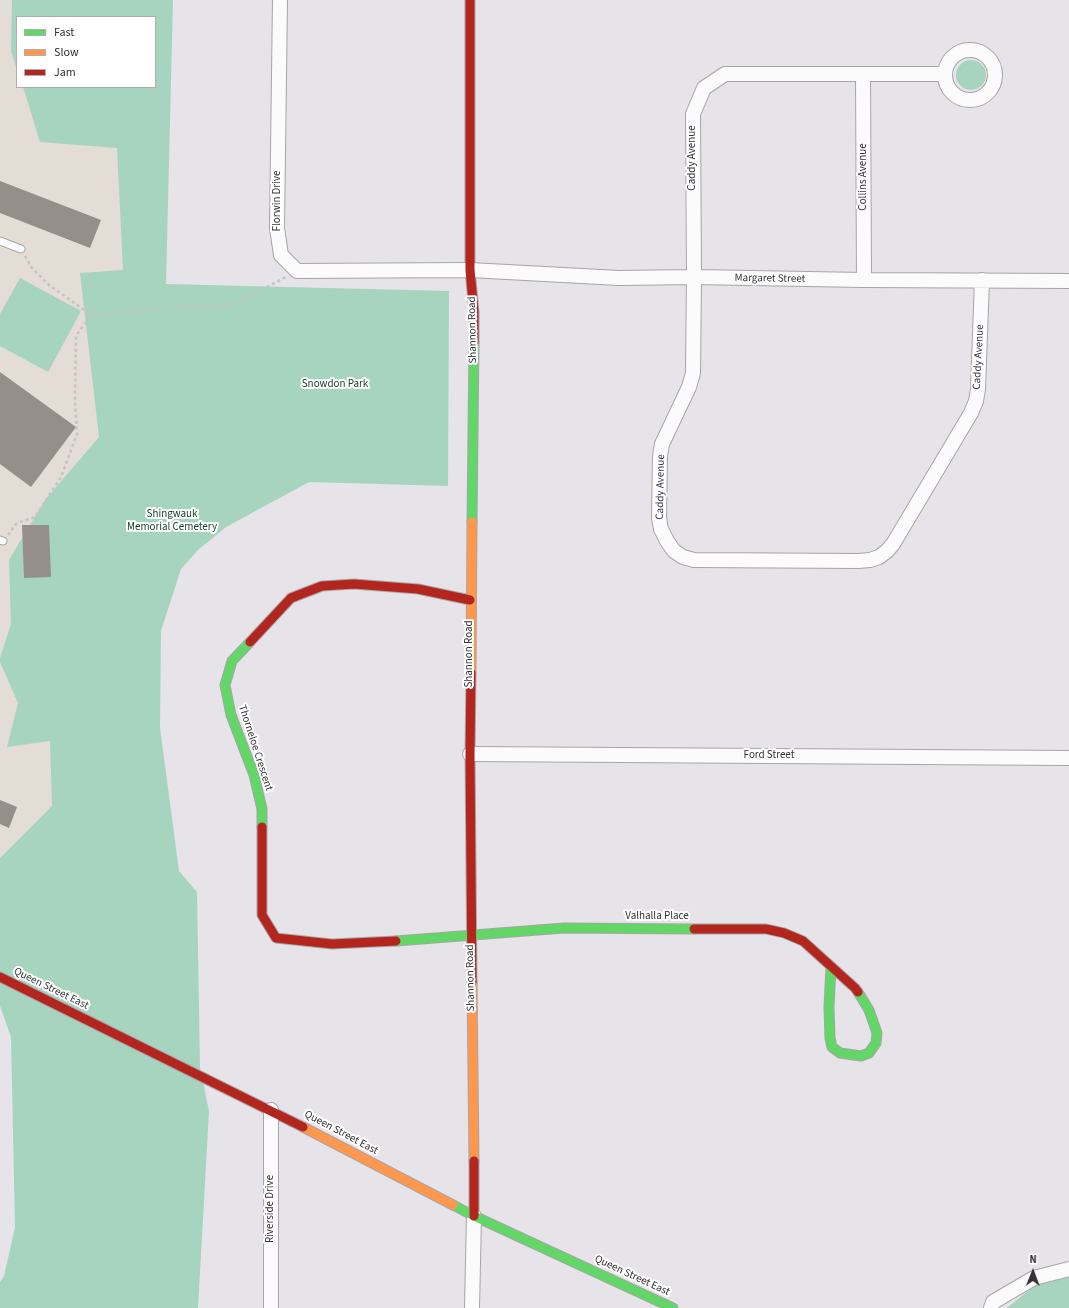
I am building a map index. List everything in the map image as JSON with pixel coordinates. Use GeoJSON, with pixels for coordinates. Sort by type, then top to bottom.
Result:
{"type":"FeatureCollection","features":[{"type":"Feature","properties":{"kind":"street","name":"Florwin Drive"},"geometry":{"type":"LineString","coordinates":[[280,0],[277,228],[281,255],[297,271]]}},
{"type":"Feature","properties":{"kind":"street","name":"Shannon Road"},"geometry":{"type":"LineString","coordinates":[[470,0],[470,270],[474,312],[470,600],[470,936],[474,1216],[472,1308]]}},
{"type":"Feature","properties":{"kind":"street","name":"Caddy Avenue"},"geometry":{"type":"LineString","coordinates":[[945,74],[725,74],[704,88],[693,114],[693,373],[689,387],[662,444],[660,456],[659,518],[661,529],[666,541],[674,551],[694,560],[858,561],[870,560],[879,557],[887,551],[893,544],[971,413],[976,401],[978,389],[982,280]]}},
{"type":"Feature","properties":{"kind":"street","name":"Collins Avenue"},"geometry":{"type":"LineString","coordinates":[[863,74],[864,280]]}},
{"type":"Feature","properties":{"kind":"street"},"geometry":{"type":"LineString","coordinates":[[297,271],[470,270]]}},
{"type":"Feature","properties":{"kind":"street","name":"Margaret Street"},"geometry":{"type":"LineString","coordinates":[[470,270],[619,278],[694,277],[864,280],[1069,280]]}},
{"type":"Feature","properties":{"kind":"street","name":"Thorneloe Crescent"},"geometry":{"type":"LineString","coordinates":[[470,600],[418,589],[354,584],[322,586],[291,598],[232,661],[225,685],[231,715],[254,775],[262,809],[262,914],[276,938],[332,944],[470,936]]}},
{"type":"Feature","properties":{"kind":"street","name":"Ford Street"},"geometry":{"type":"LineString","coordinates":[[470,754],[1069,758]]}},
{"type":"Feature","properties":{"kind":"street","name":"Valhalla Place"},"geometry":{"type":"LineString","coordinates":[[470,936],[564,928],[766,929],[784,933],[803,941],[855,988],[869,1010],[877,1033],[876,1043],[869,1053],[861,1056],[840,1053],[832,1046],[830,1038],[829,1007],[831,967]]}},
{"type":"Feature","properties":{"kind":"street","name":"Queen Street East"},"geometry":{"type":"LineString","coordinates":[[0,977],[271,1110],[474,1216],[673,1308]]}},
{"type":"Feature","properties":{"kind":"street","name":"Riverside Drive"},"geometry":{"type":"LineString","coordinates":[[270,1308],[271,1110]]}},
{"type":"Feature","properties":{"kind":"street"},"geometry":{"type":"LineString","coordinates":[[991,1308],[993,1302],[1034,1278],[1069,1269]]}},
{"type":"Feature","properties":{"kind":"lane"},"geometry":{"type":"LineString","coordinates":[[0,241],[21,249]]}},
{"type":"Feature","properties":{"kind":"path"},"geometry":{"type":"LineString","coordinates":[[21,249],[32,268],[49,285],[91,315],[153,309],[236,304],[297,271]]}},
{"type":"Feature","properties":{"kind":"path"},"geometry":{"type":"LineString","coordinates":[[1,540],[17,523],[35,517],[61,477],[77,434],[75,401],[76,336],[91,315]]}},
{"type":"Feature","properties":{"kind":"shaded area"},"geometry":{"type":"Polygon","coordinates":[[[0,0],[149,0],[16,16],[16,88],[147,88],[143,718],[0,962],[0,0]]]}},
{"type":"Feature","properties":{"kind":"green space"},"geometry":{"type":"Polygon","coordinates":[[[12,0],[173,0],[166,284],[449,291],[448,486],[309,482],[226,527],[198,550],[181,569],[161,631],[160,728],[179,871],[197,892],[200,1067],[209,1111],[198,1308],[0,1308],[0,1282],[4,1276],[15,1227],[11,1037],[0,1006],[0,858],[52,806],[50,741],[7,747],[18,703],[0,662],[11,624],[9,560],[45,500],[99,437],[80,273],[123,270],[117,148],[40,142],[23,88],[156,88],[156,16],[16,16],[16,67],[11,51],[12,0]]]}},
{"type":"Feature","properties":{"kind":"green space"},"geometry":{"type":"Polygon","coordinates":[[[971,60],[982,64],[986,75],[982,86],[971,90],[960,86],[956,75],[960,64],[971,60]]]}},
{"type":"Feature","properties":{"kind":"green space"},"geometry":{"type":"Polygon","coordinates":[[[20,278],[81,311],[48,372],[0,346],[0,314],[20,278]]]}},
{"type":"Feature","properties":{"kind":"green space"},"geometry":{"type":"Polygon","coordinates":[[[1069,1277],[1069,1308],[1007,1308],[1034,1286],[1069,1277]]]}},
{"type":"Feature","properties":{"kind":"building"},"geometry":{"type":"Polygon","coordinates":[[[0,181],[101,220],[90,248],[0,213],[0,181]]]}},
{"type":"Feature","properties":{"kind":"building"},"geometry":{"type":"Polygon","coordinates":[[[0,372],[76,427],[31,487],[0,464],[0,372]]]}},
{"type":"Feature","properties":{"kind":"building"},"geometry":{"type":"Polygon","coordinates":[[[22,525],[49,525],[51,577],[24,578],[22,525]]]}},
{"type":"Feature","properties":{"kind":"building"},"geometry":{"type":"Polygon","coordinates":[[[0,800],[17,807],[9,828],[0,824],[0,800]]]}},
{"type":"Feature","properties":{"kind":"traffic: fast"},"geometry":{"type":"LineString","coordinates":[[472,522],[474,342]]}},
{"type":"Feature","properties":{"kind":"traffic: fast"},"geometry":{"type":"LineString","coordinates":[[250,642],[232,661],[225,685],[231,715],[254,775],[262,809],[262,827]]}},
{"type":"Feature","properties":{"kind":"traffic: fast"},"geometry":{"type":"LineString","coordinates":[[396,941],[564,928],[694,929]]}},
{"type":"Feature","properties":{"kind":"traffic: fast"},"geometry":{"type":"LineString","coordinates":[[831,967],[829,1007],[830,1038],[832,1047],[840,1053],[861,1056],[869,1053],[876,1043],[877,1033],[869,1010],[858,992]]}},
{"type":"Feature","properties":{"kind":"traffic: fast"},"geometry":{"type":"LineString","coordinates":[[453,1205],[673,1308]]}},
{"type":"Feature","properties":{"kind":"traffic: slow"},"geometry":{"type":"LineString","coordinates":[[471,673],[472,522]]}},
{"type":"Feature","properties":{"kind":"traffic: slow"},"geometry":{"type":"LineString","coordinates":[[472,982],[474,1161]]}},
{"type":"Feature","properties":{"kind":"traffic: slow"},"geometry":{"type":"LineString","coordinates":[[303,1127],[453,1205]]}},
{"type":"Feature","properties":{"kind":"traffic: jam"},"geometry":{"type":"LineString","coordinates":[[470,0],[470,270],[474,312],[474,342]]}},
{"type":"Feature","properties":{"kind":"traffic: jam"},"geometry":{"type":"LineString","coordinates":[[250,642],[291,598],[322,586],[354,584],[418,589],[470,600]]}},
{"type":"Feature","properties":{"kind":"traffic: jam"},"geometry":{"type":"LineString","coordinates":[[471,673],[470,754],[472,982]]}},
{"type":"Feature","properties":{"kind":"traffic: jam"},"geometry":{"type":"LineString","coordinates":[[262,827],[262,915],[276,938],[332,944],[396,941]]}},
{"type":"Feature","properties":{"kind":"traffic: jam"},"geometry":{"type":"LineString","coordinates":[[694,929],[766,929],[784,933],[803,941],[858,992]]}},
{"type":"Feature","properties":{"kind":"traffic: jam"},"geometry":{"type":"LineString","coordinates":[[0,977],[303,1127]]}},
{"type":"Feature","properties":{"kind":"traffic: jam"},"geometry":{"type":"LineString","coordinates":[[474,1161],[474,1216]]}},
{"type":"Feature","properties":{"kind":"park label","name":"Snowdon Park"},"geometry":{"type":"Point","coordinates":[335,385]}},
{"type":"Feature","properties":{"kind":"park label","name":"Shingwauk Memorial Cemetery"},"geometry":{"type":"Point","coordinates":[172,521]}}]}
